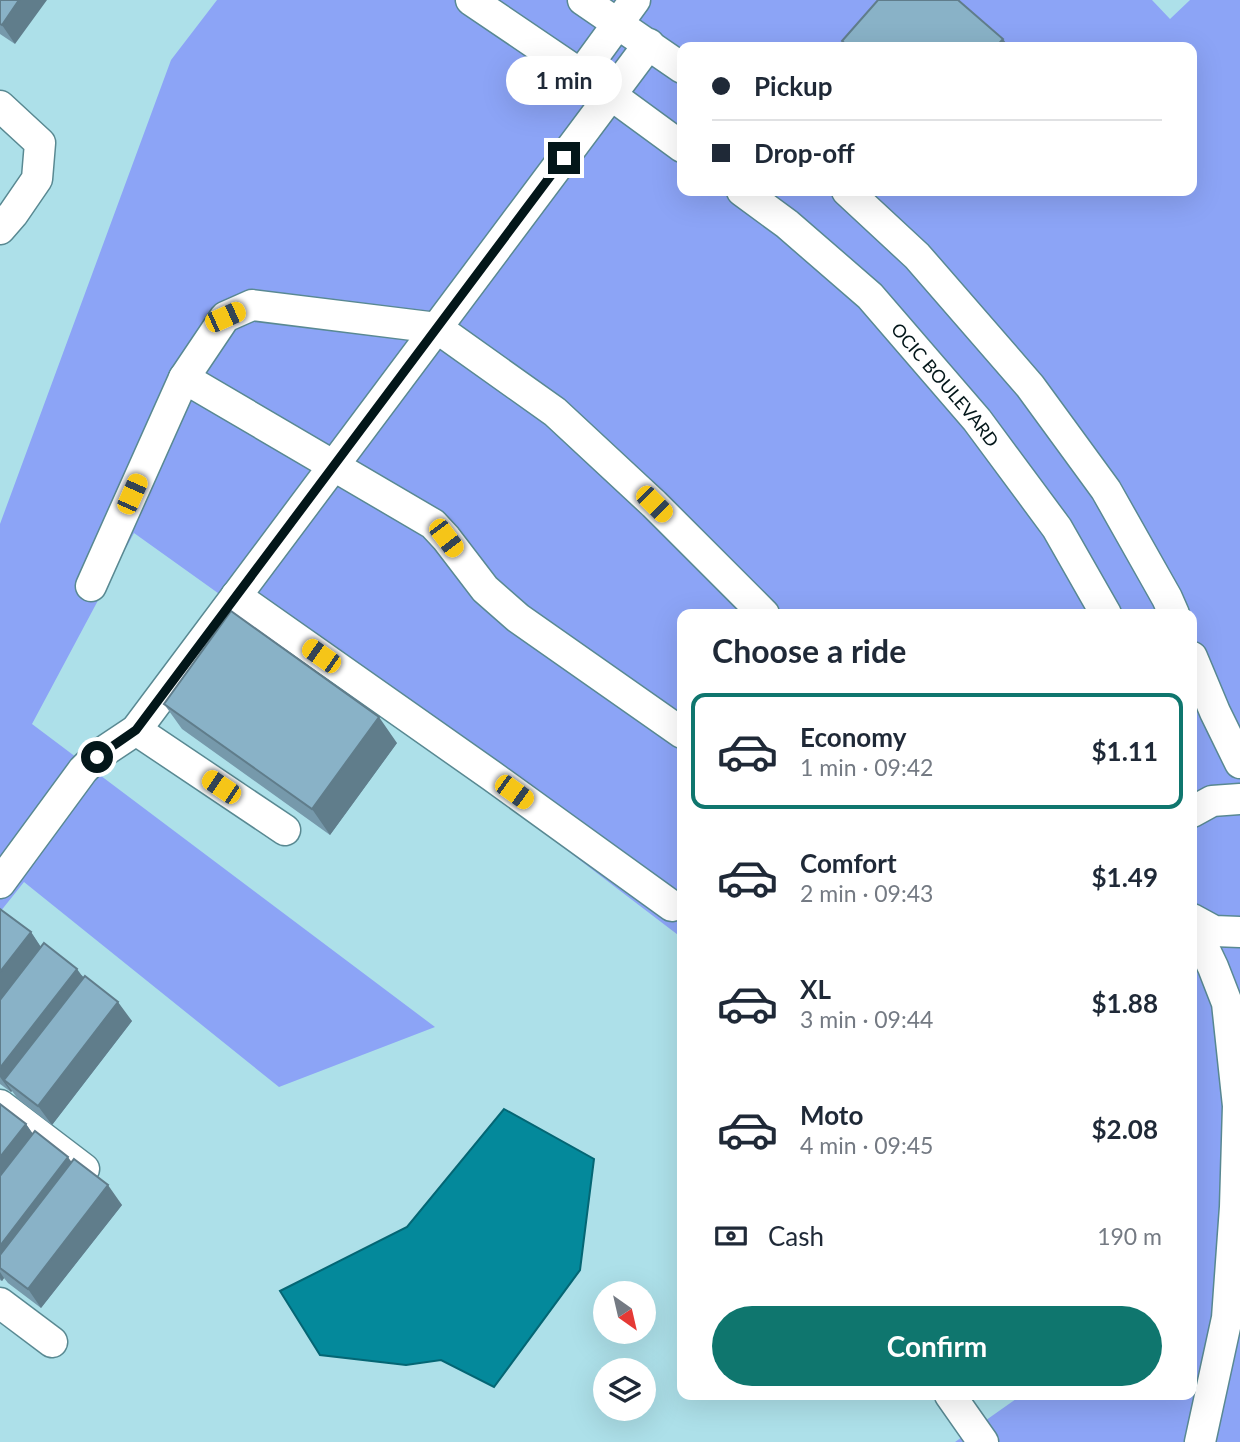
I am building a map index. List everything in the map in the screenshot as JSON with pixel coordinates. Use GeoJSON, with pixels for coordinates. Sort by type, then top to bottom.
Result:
{"type":"FeatureCollection","features":[{"type":"Feature","properties":{"kind":"street"},"geometry":{"type":"LineString","coordinates":[[471,0],[611,94],[677,143]]}},
{"type":"Feature","properties":{"kind":"street"},"geometry":{"type":"LineString","coordinates":[[583,0],[677,64]]}},
{"type":"Feature","properties":{"kind":"street"},"geometry":{"type":"LineString","coordinates":[[581,74],[635,0]]}},
{"type":"Feature","properties":{"kind":"street"},"geometry":{"type":"LineString","coordinates":[[0,883],[83,770],[136,730],[649,44]]}},
{"type":"Feature","properties":{"kind":"street"},"geometry":{"type":"LineString","coordinates":[[0,106],[40,144],[37,179],[13,215],[0,229]]}},
{"type":"Feature","properties":{"kind":"street","name":"OCIC BOULEVARD"},"geometry":{"type":"LineString","coordinates":[[749,196],[787,224],[870,296],[977,420],[1056,528],[1103,609]]}},
{"type":"Feature","properties":{"kind":"street"},"geometry":{"type":"LineString","coordinates":[[852,196],[918,256],[1030,386],[1106,490],[1172,609]]}},
{"type":"Feature","properties":{"kind":"street"},"geometry":{"type":"LineString","coordinates":[[91,586],[184,378],[225,317],[252,304],[437,328],[555,412],[654,504],[759,609]]}},
{"type":"Feature","properties":{"kind":"street"},"geometry":{"type":"LineString","coordinates":[[184,378],[432,524],[485,589],[518,618],[677,729]]}},
{"type":"Feature","properties":{"kind":"street"},"geometry":{"type":"LineString","coordinates":[[236,596],[672,906]]}},
{"type":"Feature","properties":{"kind":"street"},"geometry":{"type":"LineString","coordinates":[[1197,669],[1240,763]]}},
{"type":"Feature","properties":{"kind":"street"},"geometry":{"type":"LineString","coordinates":[[136,730],[285,830]]}},
{"type":"Feature","properties":{"kind":"street"},"geometry":{"type":"LineString","coordinates":[[1197,809],[1212,801],[1240,800]]}},
{"type":"Feature","properties":{"kind":"street"},"geometry":{"type":"LineString","coordinates":[[1197,923],[1213,930],[1240,932]]}},
{"type":"Feature","properties":{"kind":"street"},"geometry":{"type":"LineString","coordinates":[[1197,932],[1227,1003],[1238,1106],[1227,1318],[1200,1442]]}},
{"type":"Feature","properties":{"kind":"street"},"geometry":{"type":"LineString","coordinates":[[0,1105],[84,1170]]}},
{"type":"Feature","properties":{"kind":"street"},"geometry":{"type":"LineString","coordinates":[[0,1303],[52,1342]]}},
{"type":"Feature","properties":{"kind":"street"},"geometry":{"type":"LineString","coordinates":[[954,1400],[983,1442]]}},
{"type":"Feature","properties":{"kind":"shaded area"},"geometry":{"type":"Polygon","coordinates":[[[217,0],[1152,0],[1170,19],[1190,0],[1240,0],[1240,1442],[955,1442],[1015,1400],[1197,1400],[1197,609],[677,609],[677,934],[407,728],[134,533],[32,724],[435,1027],[279,1087],[24,882],[0,912],[0,524],[171,60],[217,0]]]}},
{"type":"Feature","properties":{"kind":"shaded area"},"geometry":{"type":"Polygon","coordinates":[[[504,1109],[594,1159],[580,1270],[494,1387],[441,1360],[406,1365],[320,1355],[280,1291],[407,1227],[504,1109]]]}},
{"type":"Feature","properties":{"kind":"building"},"geometry":{"type":"Polygon","coordinates":[[[0,0],[19,0],[2,25],[0,24],[0,0]]]}},
{"type":"Feature","properties":{"kind":"building"},"geometry":{"type":"Polygon","coordinates":[[[878,0],[958,0],[1003,39],[1000,42],[842,41],[878,0]]]}},
{"type":"Feature","properties":{"kind":"building"},"geometry":{"type":"Polygon","coordinates":[[[231,611],[379,717],[312,809],[164,704],[231,611]]]}},
{"type":"Feature","properties":{"kind":"building"},"geometry":{"type":"Polygon","coordinates":[[[0,909],[31,932],[0,972],[0,909]]]}},
{"type":"Feature","properties":{"kind":"building"},"geometry":{"type":"Polygon","coordinates":[[[44,943],[77,969],[0,1068],[0,1000],[44,943]]]}},
{"type":"Feature","properties":{"kind":"building"},"geometry":{"type":"Polygon","coordinates":[[[85,976],[118,1002],[38,1106],[4,1080],[85,976]]]}},
{"type":"Feature","properties":{"kind":"building"},"geometry":{"type":"Polygon","coordinates":[[[0,1104],[26,1124],[0,1157],[0,1104]]]}},
{"type":"Feature","properties":{"kind":"building"},"geometry":{"type":"Polygon","coordinates":[[[35,1131],[68,1157],[0,1246],[0,1176],[35,1131]]]}},
{"type":"Feature","properties":{"kind":"building"},"geometry":{"type":"Polygon","coordinates":[[[74,1159],[108,1185],[28,1289],[0,1268],[0,1255],[74,1159]]]}},
{"type":"Feature","properties":{"kind":"route"},"geometry":{"type":"LineString","coordinates":[[97,757],[136,730],[564,158]]}}]}
